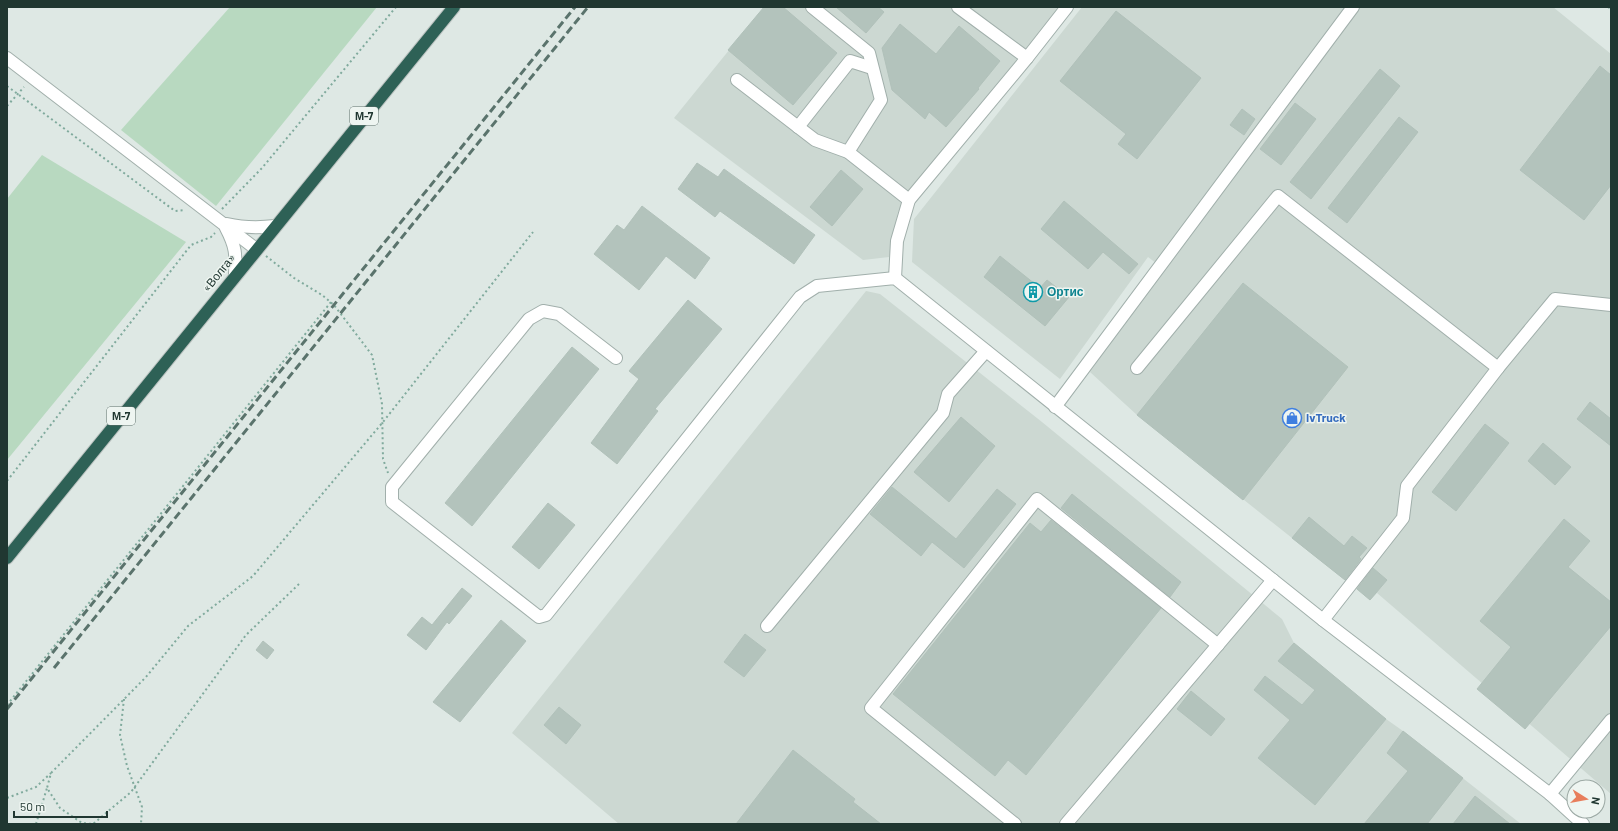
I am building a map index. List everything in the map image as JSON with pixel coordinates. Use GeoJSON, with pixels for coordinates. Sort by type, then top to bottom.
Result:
{"type":"FeatureCollection","features":[{"type":"Feature","properties":{"kind":"highway","name":"«Волга»"},"geometry":{"type":"LineString","coordinates":[[7,558],[256,249],[454,7]]}},
{"type":"Feature","properties":{"kind":"street"},"geometry":{"type":"LineString","coordinates":[[812,7],[869,53],[881,100],[848,152]]}},
{"type":"Feature","properties":{"kind":"street"},"geometry":{"type":"LineString","coordinates":[[958,7],[1027,58]]}},
{"type":"Feature","properties":{"kind":"street"},"geometry":{"type":"LineString","coordinates":[[895,278],[897,241],[909,200],[1027,58],[1067,7]]}},
{"type":"Feature","properties":{"kind":"street"},"geometry":{"type":"LineString","coordinates":[[1055,406],[1352,7]]}},
{"type":"Feature","properties":{"kind":"street"},"geometry":{"type":"LineString","coordinates":[[7,58],[31,78],[256,249]]}},
{"type":"Feature","properties":{"kind":"street"},"geometry":{"type":"LineString","coordinates":[[798,127],[850,61],[872,68]]}},
{"type":"Feature","properties":{"kind":"street"},"geometry":{"type":"LineString","coordinates":[[738,80],[816,140],[848,152],[909,200]]}},
{"type":"Feature","properties":{"kind":"street"},"geometry":{"type":"LineString","coordinates":[[1136,368],[1278,196],[1498,368]]}},
{"type":"Feature","properties":{"kind":"street"},"geometry":{"type":"LineString","coordinates":[[219,220],[243,227],[258,228],[275,226]]}},
{"type":"Feature","properties":{"kind":"street"},"geometry":{"type":"LineString","coordinates":[[219,220],[234,243],[236,255],[235,275]]}},
{"type":"Feature","properties":{"kind":"street"},"geometry":{"type":"LineString","coordinates":[[616,358],[559,314],[544,311],[529,319],[392,487],[392,502],[539,617],[546,615],[800,296],[817,286],[895,278],[1323,620],[1550,794],[1583,824]]}},
{"type":"Feature","properties":{"kind":"street"},"geometry":{"type":"LineString","coordinates":[[1323,620],[1403,518],[1407,486],[1498,368],[1555,299],[1611,305]]}},
{"type":"Feature","properties":{"kind":"street"},"geometry":{"type":"LineString","coordinates":[[767,626],[943,413],[948,394],[986,351]]}},
{"type":"Feature","properties":{"kind":"street"},"geometry":{"type":"LineString","coordinates":[[1015,824],[871,708],[1037,499],[1218,645]]}},
{"type":"Feature","properties":{"kind":"street"},"geometry":{"type":"LineString","coordinates":[[1066,824],[1273,580]]}},
{"type":"Feature","properties":{"kind":"street"},"geometry":{"type":"LineString","coordinates":[[1550,794],[1611,720]]}},
{"type":"Feature","properties":{"kind":"path"},"geometry":{"type":"LineString","coordinates":[[7,481],[191,245],[211,237],[234,195],[262,168],[396,7]]}},
{"type":"Feature","properties":{"kind":"path"},"geometry":{"type":"LineString","coordinates":[[7,106],[31,78]]}},
{"type":"Feature","properties":{"kind":"path"},"geometry":{"type":"LineString","coordinates":[[7,86],[174,211],[204,209]]}},
{"type":"Feature","properties":{"kind":"path"},"geometry":{"type":"LineString","coordinates":[[7,798],[36,787],[146,677],[188,626],[253,576],[383,422],[533,232]]}},
{"type":"Feature","properties":{"kind":"path"},"geometry":{"type":"LineString","coordinates":[[256,249],[294,278],[331,302],[372,355],[382,404],[384,459],[392,487]]}},
{"type":"Feature","properties":{"kind":"path"},"geometry":{"type":"LineString","coordinates":[[7,705],[331,302]]}},
{"type":"Feature","properties":{"kind":"path"},"geometry":{"type":"LineString","coordinates":[[47,788],[60,808],[82,823],[93,824],[131,792],[246,635],[299,584]]}},
{"type":"Feature","properties":{"kind":"path"},"geometry":{"type":"LineString","coordinates":[[125,698],[120,735],[127,766],[142,808],[141,824]]}},
{"type":"Feature","properties":{"kind":"path"},"geometry":{"type":"LineString","coordinates":[[36,824],[51,773]]}},
{"type":"Feature","properties":{"kind":"shaded area"},"geometry":{"type":"Polygon","coordinates":[[[764,7],[1059,7],[898,212],[889,257],[863,260],[674,118],[764,7]]]}},
{"type":"Feature","properties":{"kind":"shaded area"},"geometry":{"type":"Polygon","coordinates":[[[1082,7],[1553,7],[1611,54],[1611,794],[1606,790],[1606,779],[1594,779],[1377,593],[1370,600],[1137,415],[1090,372],[1164,269],[1148,257],[1060,379],[912,262],[914,219],[1082,7]]]}},
{"type":"Feature","properties":{"kind":"shaded area"},"geometry":{"type":"Polygon","coordinates":[[[866,291],[880,294],[1042,422],[1282,619],[1294,643],[1386,719],[1521,824],[619,824],[512,733],[866,291]]]}},
{"type":"Feature","properties":{"kind":"green space"},"geometry":{"type":"Polygon","coordinates":[[[230,7],[377,7],[216,206],[121,130],[230,7]]]}},
{"type":"Feature","properties":{"kind":"green space"},"geometry":{"type":"Polygon","coordinates":[[[42,155],[186,242],[7,460],[7,199],[42,155]]]}},
{"type":"Feature","properties":{"kind":"building"},"geometry":{"type":"Polygon","coordinates":[[[764,7],[783,7],[837,53],[793,105],[728,50],[764,7]]]}},
{"type":"Feature","properties":{"kind":"building"},"geometry":{"type":"Polygon","coordinates":[[[836,7],[878,7],[884,12],[866,33],[836,7]]]}},
{"type":"Feature","properties":{"kind":"building"},"geometry":{"type":"Polygon","coordinates":[[[1116,11],[1201,78],[1137,159],[1118,144],[1126,134],[1060,81],[1116,11]]]}},
{"type":"Feature","properties":{"kind":"building"},"geometry":{"type":"Polygon","coordinates":[[[900,24],[936,54],[959,26],[1000,61],[978,88],[979,89],[946,127],[929,112],[925,119],[892,90],[882,48],[900,24]]]}},
{"type":"Feature","properties":{"kind":"building"},"geometry":{"type":"Polygon","coordinates":[[[1600,66],[1611,75],[1611,185],[1584,220],[1520,170],[1600,66]]]}},
{"type":"Feature","properties":{"kind":"building"},"geometry":{"type":"Polygon","coordinates":[[[1380,69],[1400,86],[1311,199],[1290,182],[1380,69]]]}},
{"type":"Feature","properties":{"kind":"building"},"geometry":{"type":"Polygon","coordinates":[[[1295,103],[1316,119],[1281,165],[1260,149],[1295,103]]]}},
{"type":"Feature","properties":{"kind":"building"},"geometry":{"type":"Polygon","coordinates":[[[1242,109],[1255,119],[1244,135],[1230,125],[1242,109]]]}},
{"type":"Feature","properties":{"kind":"building"},"geometry":{"type":"Polygon","coordinates":[[[1399,117],[1418,132],[1347,223],[1328,208],[1399,117]]]}},
{"type":"Feature","properties":{"kind":"building"},"geometry":{"type":"Polygon","coordinates":[[[697,163],[718,177],[724,169],[815,235],[794,264],[720,211],[715,217],[678,189],[697,163]]]}},
{"type":"Feature","properties":{"kind":"building"},"geometry":{"type":"Polygon","coordinates":[[[841,170],[863,189],[832,226],[810,207],[841,170]]]}},
{"type":"Feature","properties":{"kind":"building"},"geometry":{"type":"Polygon","coordinates":[[[1064,201],[1138,264],[1129,274],[1103,252],[1088,269],[1041,229],[1064,201]]]}},
{"type":"Feature","properties":{"kind":"building"},"geometry":{"type":"Polygon","coordinates":[[[642,206],[710,258],[695,279],[666,256],[639,290],[594,254],[617,225],[624,230],[642,206]]]}},
{"type":"Feature","properties":{"kind":"building","name":"Ортис"},"geometry":{"type":"Polygon","coordinates":[[[1000,256],[1040,288],[1047,280],[1069,297],[1045,326],[984,277],[1000,256]]]}},
{"type":"Feature","properties":{"kind":"building"},"geometry":{"type":"Polygon","coordinates":[[[1243,283],[1348,367],[1243,500],[1137,415],[1243,283]]]}},
{"type":"Feature","properties":{"kind":"building"},"geometry":{"type":"Polygon","coordinates":[[[688,300],[722,329],[655,409],[658,411],[617,464],[591,443],[639,379],[629,371],[688,300]]]}},
{"type":"Feature","properties":{"kind":"building"},"geometry":{"type":"Polygon","coordinates":[[[572,347],[599,369],[472,526],[445,503],[572,347]]]}},
{"type":"Feature","properties":{"kind":"building"},"geometry":{"type":"Polygon","coordinates":[[[1590,402],[1611,419],[1611,446],[1577,419],[1590,402]]]}},
{"type":"Feature","properties":{"kind":"building"},"geometry":{"type":"Polygon","coordinates":[[[961,417],[995,446],[949,502],[914,472],[961,417]]]}},
{"type":"Feature","properties":{"kind":"building"},"geometry":{"type":"Polygon","coordinates":[[[1485,424],[1509,443],[1456,511],[1432,492],[1485,424]]]}},
{"type":"Feature","properties":{"kind":"building"},"geometry":{"type":"Polygon","coordinates":[[[1543,443],[1571,467],[1555,485],[1528,461],[1543,443]]]}},
{"type":"Feature","properties":{"kind":"building"},"geometry":{"type":"Polygon","coordinates":[[[892,487],[956,539],[997,489],[1016,504],[964,568],[932,542],[921,556],[870,514],[892,487]]]}},
{"type":"Feature","properties":{"kind":"building"},"geometry":{"type":"Polygon","coordinates":[[[1072,494],[1181,582],[1170,597],[1061,508],[1072,494]]]}},
{"type":"Feature","properties":{"kind":"building"},"geometry":{"type":"Polygon","coordinates":[[[548,503],[575,525],[539,569],[512,547],[548,503]]]}},
{"type":"Feature","properties":{"kind":"building"},"geometry":{"type":"Polygon","coordinates":[[[1309,517],[1344,546],[1352,536],[1367,548],[1359,557],[1361,559],[1345,580],[1292,538],[1309,517]]]}},
{"type":"Feature","properties":{"kind":"building"},"geometry":{"type":"Polygon","coordinates":[[[1564,519],[1590,541],[1568,567],[1611,602],[1611,626],[1525,729],[1477,689],[1511,647],[1480,621],[1564,519]]]}},
{"type":"Feature","properties":{"kind":"building"},"geometry":{"type":"Polygon","coordinates":[[[1051,520],[1161,608],[1026,775],[1008,760],[995,776],[893,694],[1030,523],[1041,532],[1051,520]]]}},
{"type":"Feature","properties":{"kind":"building"},"geometry":{"type":"Polygon","coordinates":[[[1373,568],[1387,580],[1370,600],[1357,589],[1373,568]]]}},
{"type":"Feature","properties":{"kind":"building"},"geometry":{"type":"Polygon","coordinates":[[[462,588],[472,596],[449,624],[447,622],[426,650],[407,635],[422,617],[432,625],[462,588]]]}},
{"type":"Feature","properties":{"kind":"building"},"geometry":{"type":"Polygon","coordinates":[[[501,620],[526,641],[460,722],[433,702],[501,620]]]}},
{"type":"Feature","properties":{"kind":"building"},"geometry":{"type":"Polygon","coordinates":[[[745,634],[766,650],[744,677],[724,662],[745,634]]]}},
{"type":"Feature","properties":{"kind":"building"},"geometry":{"type":"Polygon","coordinates":[[[263,641],[274,650],[267,659],[256,650],[263,641]]]}},
{"type":"Feature","properties":{"kind":"building"},"geometry":{"type":"Polygon","coordinates":[[[1294,643],[1386,719],[1315,805],[1258,758],[1290,720],[1254,690],[1265,676],[1302,705],[1315,690],[1278,661],[1294,643]]]}},
{"type":"Feature","properties":{"kind":"building"},"geometry":{"type":"Polygon","coordinates":[[[1191,691],[1225,719],[1211,736],[1177,709],[1191,691]]]}},
{"type":"Feature","properties":{"kind":"building"},"geometry":{"type":"Polygon","coordinates":[[[559,707],[581,725],[566,744],[544,725],[559,707]]]}},
{"type":"Feature","properties":{"kind":"building"},"geometry":{"type":"Polygon","coordinates":[[[1403,731],[1463,778],[1427,824],[1364,824],[1408,771],[1387,753],[1403,731]]]}},
{"type":"Feature","properties":{"kind":"building"},"geometry":{"type":"Polygon","coordinates":[[[793,750],[855,799],[853,802],[881,824],[736,824],[793,750]]]}},
{"type":"Feature","properties":{"kind":"building"},"geometry":{"type":"Polygon","coordinates":[[[1475,796],[1510,824],[1453,824],[1475,796]]]}},
{"type":"Feature","properties":{"kind":"railway"},"geometry":{"type":"LineString","coordinates":[[7,709],[575,7]]}},
{"type":"Feature","properties":{"kind":"railway"},"geometry":{"type":"LineString","coordinates":[[54,668],[588,7]]}},
{"type":"Feature","properties":{"kind":"place","name":"Ортис"},"geometry":{"type":"Point","coordinates":[1033,292]}},
{"type":"Feature","properties":{"kind":"place","name":"IvTruck"},"geometry":{"type":"Point","coordinates":[1292,418]}}]}
